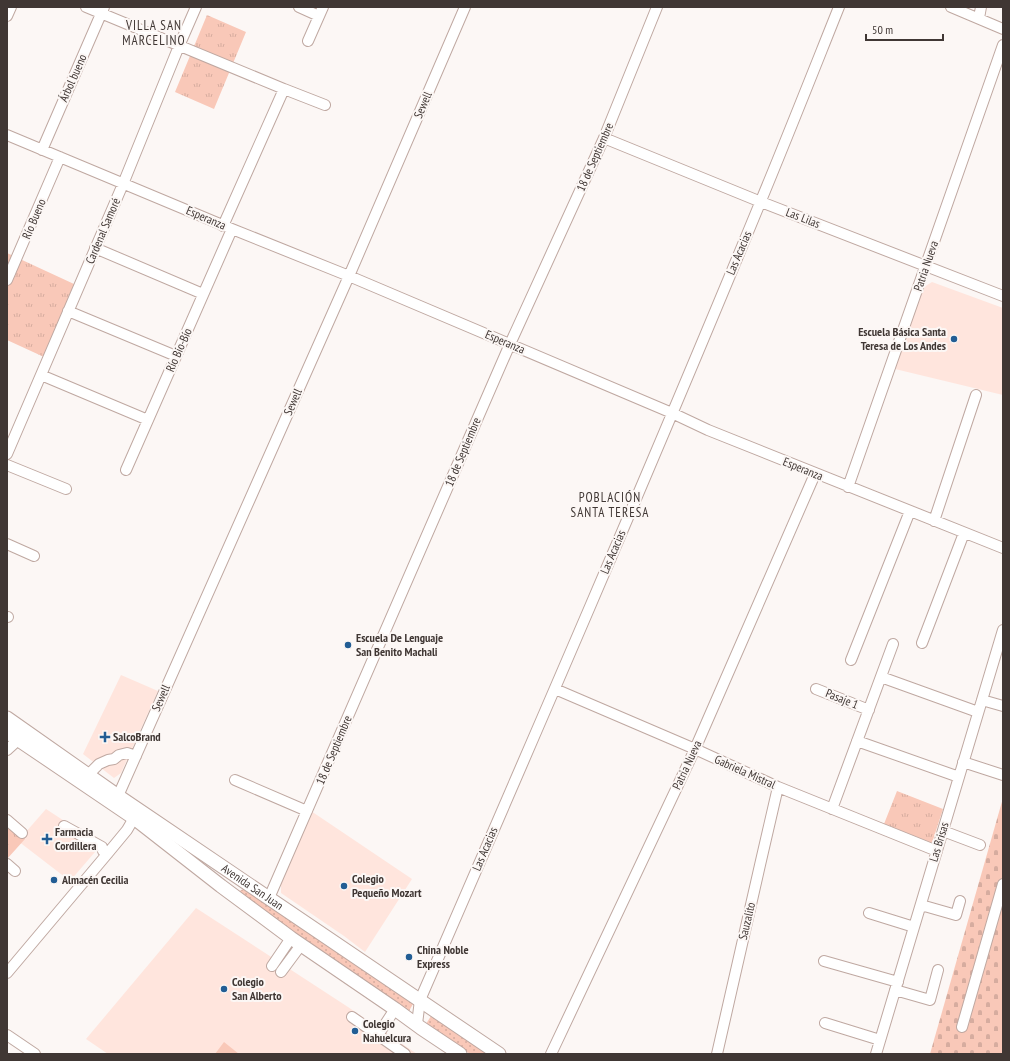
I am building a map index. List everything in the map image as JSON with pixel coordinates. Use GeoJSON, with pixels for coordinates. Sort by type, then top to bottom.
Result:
{"type":"FeatureCollection","features":[{"type":"Feature","properties":{"kind":"main road","name":"Avenida San Juan"},"geometry":{"type":"LineString","coordinates":[[7,718],[118,796],[499,1054]]}},
{"type":"Feature","properties":{"kind":"main road","name":"Avenida San Juan"},"geometry":{"type":"LineString","coordinates":[[7,732],[134,818],[221,886],[296,941],[460,1054]]}},
{"type":"Feature","properties":{"kind":"main road"},"geometry":{"type":"LineString","coordinates":[[221,886],[222,881],[232,873]]}},
{"type":"Feature","properties":{"kind":"street"},"geometry":{"type":"LineString","coordinates":[[7,16],[11,7]]}},
{"type":"Feature","properties":{"kind":"street"},"geometry":{"type":"LineString","coordinates":[[86,7],[103,10],[179,46],[325,105]]}},
{"type":"Feature","properties":{"kind":"street","name":"Cardenal Samoré"},"geometry":{"type":"LineString","coordinates":[[7,454],[123,184],[196,7]]}},
{"type":"Feature","properties":{"kind":"street"},"geometry":{"type":"LineString","coordinates":[[299,7],[321,12],[308,41]]}},
{"type":"Feature","properties":{"kind":"street","name":"Sewell"},"geometry":{"type":"LineString","coordinates":[[118,796],[349,276],[466,7]]}},
{"type":"Feature","properties":{"kind":"street","name":"18 de Septiembre"},"geometry":{"type":"LineString","coordinates":[[269,898],[510,344],[604,138],[657,7]]}},
{"type":"Feature","properties":{"kind":"street","name":"Las Acacias"},"geometry":{"type":"LineString","coordinates":[[421,1028],[417,1024],[420,1000],[555,688],[761,202],[839,7]]}},
{"type":"Feature","properties":{"kind":"street"},"geometry":{"type":"LineString","coordinates":[[951,7],[979,18],[1003,30]]}},
{"type":"Feature","properties":{"kind":"street"},"geometry":{"type":"LineString","coordinates":[[979,18],[981,7]]}},
{"type":"Feature","properties":{"kind":"street","name":"Árbol bueno"},"geometry":{"type":"LineString","coordinates":[[42,150],[103,10]]}},
{"type":"Feature","properties":{"kind":"street","name":"Patria Nueva"},"geometry":{"type":"LineString","coordinates":[[848,487],[1003,45]]}},
{"type":"Feature","properties":{"kind":"street","name":"Río Bío-Bío"},"geometry":{"type":"LineString","coordinates":[[126,470],[203,294],[284,89]]}},
{"type":"Feature","properties":{"kind":"street","name":"Esperanza"},"geometry":{"type":"LineString","coordinates":[[7,135],[228,228],[349,276],[672,412],[708,430],[1003,548]]}},
{"type":"Feature","properties":{"kind":"street","name":"Las Lilas"},"geometry":{"type":"LineString","coordinates":[[604,138],[761,202],[1003,296]]}},
{"type":"Feature","properties":{"kind":"street","name":"Río Bueno"},"geometry":{"type":"LineString","coordinates":[[7,280],[60,157]]}},
{"type":"Feature","properties":{"kind":"street"},"geometry":{"type":"LineString","coordinates":[[95,248],[203,294]]}},
{"type":"Feature","properties":{"kind":"street"},"geometry":{"type":"LineString","coordinates":[[68,311],[176,356]]}},
{"type":"Feature","properties":{"kind":"street"},"geometry":{"type":"LineString","coordinates":[[41,375],[148,420]]}},
{"type":"Feature","properties":{"kind":"street"},"geometry":{"type":"LineString","coordinates":[[934,520],[976,395]]}},
{"type":"Feature","properties":{"kind":"street"},"geometry":{"type":"LineString","coordinates":[[7,465],[66,489]]}},
{"type":"Feature","properties":{"kind":"street","name":"Patria Nueva"},"geometry":{"type":"LineString","coordinates":[[551,1054],[695,750],[815,474]]}},
{"type":"Feature","properties":{"kind":"street"},"geometry":{"type":"LineString","coordinates":[[851,660],[910,511]]}},
{"type":"Feature","properties":{"kind":"street"},"geometry":{"type":"LineString","coordinates":[[922,643],[964,533]]}},
{"type":"Feature","properties":{"kind":"street"},"geometry":{"type":"LineString","coordinates":[[7,544],[34,556]]}},
{"type":"Feature","properties":{"kind":"street","name":"Las Brisas"},"geometry":{"type":"LineString","coordinates":[[876,1054],[978,712],[1001,645],[1003,630]]}},
{"type":"Feature","properties":{"kind":"street"},"geometry":{"type":"LineString","coordinates":[[832,809],[893,644]]}},
{"type":"Feature","properties":{"kind":"street"},"geometry":{"type":"LineString","coordinates":[[881,677],[978,712]]}},
{"type":"Feature","properties":{"kind":"street","name":"Gabriela Mistral"},"geometry":{"type":"LineString","coordinates":[[555,688],[778,787],[937,851]]}},
{"type":"Feature","properties":{"kind":"street","name":"Pasaje 1"},"geometry":{"type":"LineString","coordinates":[[816,689],[869,710]]}},
{"type":"Feature","properties":{"kind":"street"},"geometry":{"type":"LineString","coordinates":[[982,700],[1003,706]]}},
{"type":"Feature","properties":{"kind":"street"},"geometry":{"type":"LineString","coordinates":[[7,750],[19,739]]}},
{"type":"Feature","properties":{"kind":"street"},"geometry":{"type":"LineString","coordinates":[[857,741],[959,777]]}},
{"type":"Feature","properties":{"kind":"street"},"geometry":{"type":"LineString","coordinates":[[88,775],[99,764],[114,759],[119,755],[127,753],[136,756]]}},
{"type":"Feature","properties":{"kind":"street"},"geometry":{"type":"LineString","coordinates":[[963,762],[1003,775]]}},
{"type":"Feature","properties":{"kind":"street"},"geometry":{"type":"LineString","coordinates":[[236,780],[307,811]]}},
{"type":"Feature","properties":{"kind":"street","name":"Sauzalito"},"geometry":{"type":"LineString","coordinates":[[717,1054],[778,787]]}},
{"type":"Feature","properties":{"kind":"street"},"geometry":{"type":"LineString","coordinates":[[7,974],[127,830],[134,818]]}},
{"type":"Feature","properties":{"kind":"street"},"geometry":{"type":"LineString","coordinates":[[7,820],[22,833]]}},
{"type":"Feature","properties":{"kind":"street"},"geometry":{"type":"LineString","coordinates":[[64,826],[102,847],[103,851],[108,853]]}},
{"type":"Feature","properties":{"kind":"street"},"geometry":{"type":"LineString","coordinates":[[943,831],[980,845]]}},
{"type":"Feature","properties":{"kind":"street"},"geometry":{"type":"LineString","coordinates":[[7,864],[16,871]]}},
{"type":"Feature","properties":{"kind":"street"},"geometry":{"type":"LineString","coordinates":[[962,1027],[1003,884]]}},
{"type":"Feature","properties":{"kind":"street"},"geometry":{"type":"LineString","coordinates":[[921,905],[956,915],[960,901]]}},
{"type":"Feature","properties":{"kind":"street"},"geometry":{"type":"LineString","coordinates":[[869,913],[914,927]]}},
{"type":"Feature","properties":{"kind":"street"},"geometry":{"type":"LineString","coordinates":[[272,966],[296,941]]}},
{"type":"Feature","properties":{"kind":"street"},"geometry":{"type":"LineString","coordinates":[[281,972],[296,941]]}},
{"type":"Feature","properties":{"kind":"street"},"geometry":{"type":"LineString","coordinates":[[824,961],[896,986],[930,1000],[938,970]]}},
{"type":"Feature","properties":{"kind":"street"},"geometry":{"type":"LineString","coordinates":[[378,1035],[395,1009]]}},
{"type":"Feature","properties":{"kind":"street"},"geometry":{"type":"LineString","coordinates":[[352,1017],[405,1054]]}},
{"type":"Feature","properties":{"kind":"street"},"geometry":{"type":"LineString","coordinates":[[825,1023],[880,1040]]}},
{"type":"Feature","properties":{"kind":"street"},"geometry":{"type":"LineString","coordinates":[[7,1035],[35,1054]]}},
{"type":"Feature","properties":{"kind":"shaded area","name":"Escuela Básica Santa Teresa de Los Andes"},"geometry":{"type":"Polygon","coordinates":[[[932,282],[1003,308],[1003,395],[895,369],[924,287],[932,282]]]}},
{"type":"Feature","properties":{"kind":"shaded area"},"geometry":{"type":"Polygon","coordinates":[[[121,675],[158,691],[121,773],[114,778],[83,754],[121,675]]]}},
{"type":"Feature","properties":{"kind":"shaded area"},"geometry":{"type":"Polygon","coordinates":[[[46,809],[101,845],[70,881],[18,841],[46,809]]]}},
{"type":"Feature","properties":{"kind":"shaded area","name":"Colegio Pequeño Mozart"},"geometry":{"type":"Polygon","coordinates":[[[311,811],[412,879],[365,952],[281,893],[281,880],[311,811]]]}},
{"type":"Feature","properties":{"kind":"shaded area","name":"Colegio San Alberto"},"geometry":{"type":"Polygon","coordinates":[[[196,908],[417,1054],[108,1054],[86,1039],[196,908]]]}},
{"type":"Feature","properties":{"kind":"green space"},"geometry":{"type":"Polygon","coordinates":[[[207,15],[246,32],[214,109],[175,92],[207,15]]]}},
{"type":"Feature","properties":{"kind":"green space"},"geometry":{"type":"Polygon","coordinates":[[[7,253],[74,284],[44,357],[7,340],[7,253]]]}},
{"type":"Feature","properties":{"kind":"green space"},"geometry":{"type":"Polygon","coordinates":[[[897,791],[943,809],[932,843],[884,824],[897,791]]]}},
{"type":"Feature","properties":{"kind":"green space"},"geometry":{"type":"Polygon","coordinates":[[[1003,798],[1003,1054],[930,1054],[1003,798]]]}},
{"type":"Feature","properties":{"kind":"green space"},"geometry":{"type":"Polygon","coordinates":[[[7,822],[25,839],[7,859],[7,822]]]}},
{"type":"Feature","properties":{"kind":"green space"},"geometry":{"type":"Polygon","coordinates":[[[245,889],[413,1004],[409,1011],[241,898],[239,892],[245,889]]]}},
{"type":"Feature","properties":{"kind":"green space"},"geometry":{"type":"Polygon","coordinates":[[[431,1016],[488,1054],[470,1054],[426,1024],[431,1016]]]}},
{"type":"Feature","properties":{"kind":"green space"},"geometry":{"type":"Polygon","coordinates":[[[224,1042],[239,1054],[215,1054],[224,1042]]]}},
{"type":"Feature","properties":{"kind":"place","name":"Escuela Básica Santa Teresa de Los Andes"},"geometry":{"type":"Point","coordinates":[954,339]}},
{"type":"Feature","properties":{"kind":"place","name":"Escuela De Lenguaje San Benito Machali"},"geometry":{"type":"Point","coordinates":[348,645]}},
{"type":"Feature","properties":{"kind":"place","name":"SalcoBrand"},"geometry":{"type":"Point","coordinates":[105,737]}},
{"type":"Feature","properties":{"kind":"place","name":"Farmacia Cordillera"},"geometry":{"type":"Point","coordinates":[47,839]}},
{"type":"Feature","properties":{"kind":"place","name":"Almacén Cecilia"},"geometry":{"type":"Point","coordinates":[54,880]}},
{"type":"Feature","properties":{"kind":"place","name":"Colegio Pequeño Mozart"},"geometry":{"type":"Point","coordinates":[344,886]}},
{"type":"Feature","properties":{"kind":"place","name":"China Noble Express"},"geometry":{"type":"Point","coordinates":[409,957]}},
{"type":"Feature","properties":{"kind":"place","name":"Colegio San Alberto"},"geometry":{"type":"Point","coordinates":[224,989]}},
{"type":"Feature","properties":{"kind":"place","name":"Colegio Nahuelcura"},"geometry":{"type":"Point","coordinates":[355,1031]}},
{"type":"Feature","properties":{"kind":"district","name":"VILLA SAN MARCELINO"},"geometry":{"type":"Point","coordinates":[154,32]}},
{"type":"Feature","properties":{"kind":"district","name":"POBLACIÓN SANTA TERESA"},"geometry":{"type":"Point","coordinates":[610,504]}}]}
